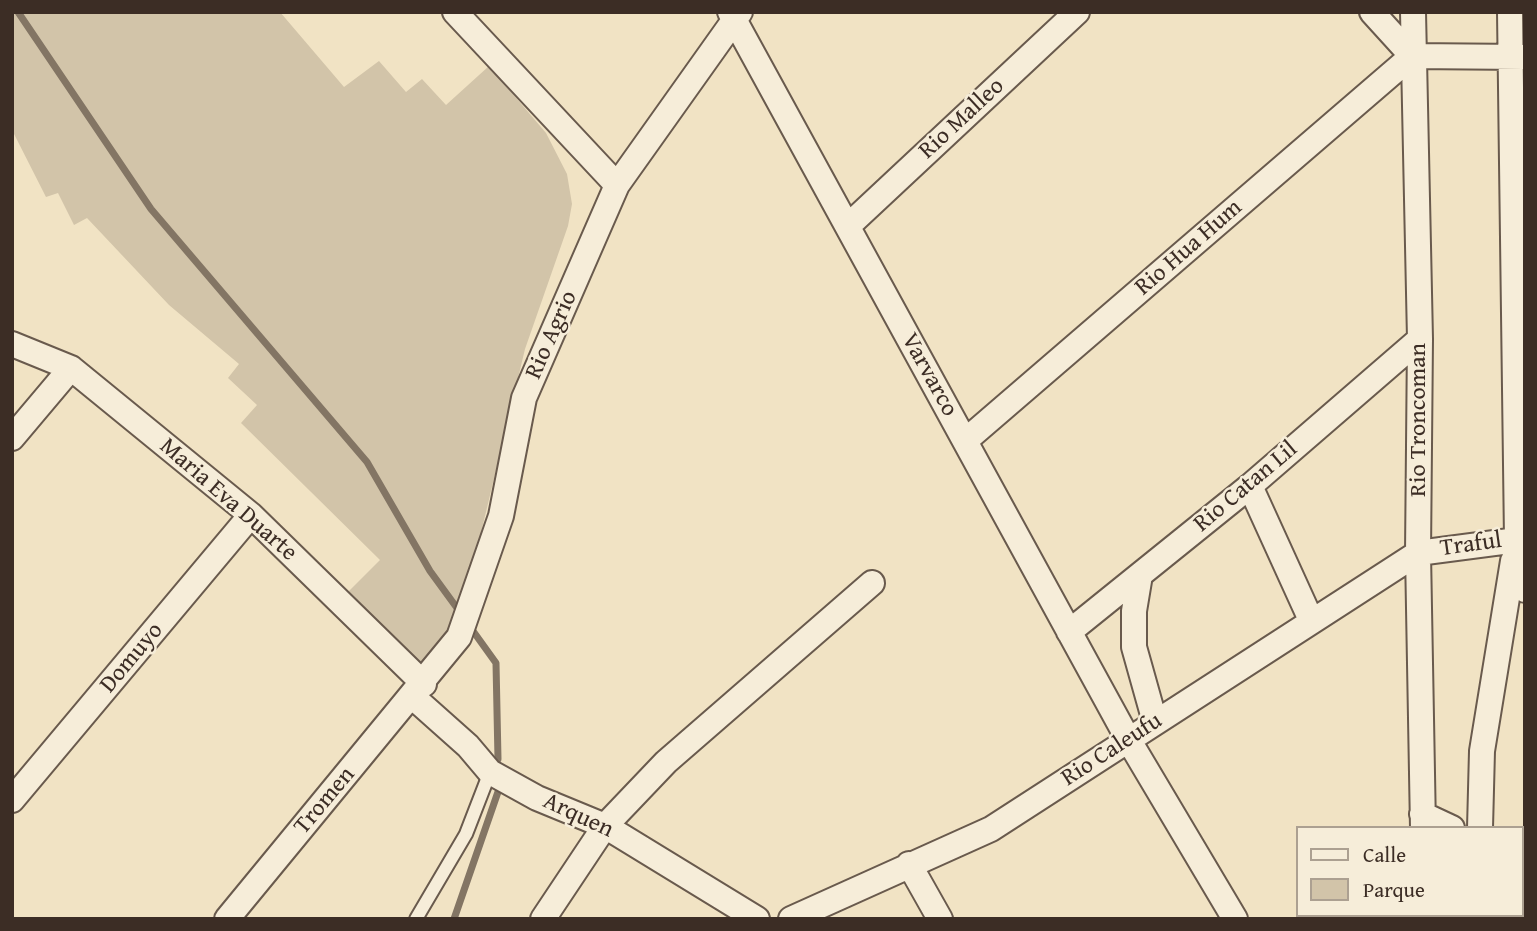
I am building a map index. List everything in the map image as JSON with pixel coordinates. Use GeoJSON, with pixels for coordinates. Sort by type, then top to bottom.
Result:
{"type":"FeatureCollection","features":[{"type":"Feature","properties":{"kind":"street"},"geometry":{"type":"LineString","coordinates":[[455,12],[617,185]]}},
{"type":"Feature","properties":{"kind":"street","name":"Rio Malleo"},"geometry":{"type":"LineString","coordinates":[[848,226],[1077,12]]}},
{"type":"Feature","properties":{"kind":"street"},"geometry":{"type":"LineString","coordinates":[[1372,12],[1412,56],[1517,57]]}},
{"type":"Feature","properties":{"kind":"street","name":"Rio Troncoman"},"geometry":{"type":"LineString","coordinates":[[1413,12],[1420,339],[1418,553],[1422,821]]}},
{"type":"Feature","properties":{"kind":"street"},"geometry":{"type":"LineString","coordinates":[[1510,12],[1517,57],[1521,539],[1525,590]]}},
{"type":"Feature","properties":{"kind":"street","name":"Rio Agrio"},"geometry":{"type":"LineString","coordinates":[[418,690],[459,637],[501,516],[524,398],[617,185],[734,14]]}},
{"type":"Feature","properties":{"kind":"street","name":"Varvarco"},"geometry":{"type":"LineString","coordinates":[[734,14],[1128,739],[1236,919]]}},
{"type":"Feature","properties":{"kind":"street","name":"Rio Hua Hum"},"geometry":{"type":"LineString","coordinates":[[965,441],[1412,56]]}},
{"type":"Feature","properties":{"kind":"street","name":"Rio Catan Lil"},"geometry":{"type":"LineString","coordinates":[[1069,632],[1250,485],[1420,339]]}},
{"type":"Feature","properties":{"kind":"street","name":"Maria Eva Duarte"},"geometry":{"type":"LineString","coordinates":[[12,344],[71,368],[251,516],[418,690]]}},
{"type":"Feature","properties":{"kind":"street"},"geometry":{"type":"LineString","coordinates":[[12,438],[71,368]]}},
{"type":"Feature","properties":{"kind":"street"},"geometry":{"type":"LineString","coordinates":[[1250,485],[1311,620]]}},
{"type":"Feature","properties":{"kind":"street","name":"Domuyo"},"geometry":{"type":"LineString","coordinates":[[12,800],[251,516]]}},
{"type":"Feature","properties":{"kind":"street"},"geometry":{"type":"LineString","coordinates":[[1480,826],[1482,751],[1521,539]]}},
{"type":"Feature","properties":{"kind":"street","name":"Traful"},"geometry":{"type":"LineString","coordinates":[[1418,553],[1521,539]]}},
{"type":"Feature","properties":{"kind":"street","name":"Rio Caleufu"},"geometry":{"type":"LineString","coordinates":[[791,919],[991,829],[1418,553]]}},
{"type":"Feature","properties":{"kind":"street"},"geometry":{"type":"LineString","coordinates":[[1140,575],[1134,611],[1133,647],[1155,722]]}},
{"type":"Feature","properties":{"kind":"street"},"geometry":{"type":"LineString","coordinates":[[543,919],[605,826],[666,762],[872,583]]}},
{"type":"Feature","properties":{"kind":"street","name":"Arquen"},"geometry":{"type":"LineString","coordinates":[[418,690],[490,772],[537,798],[605,826],[757,919]]}},
{"type":"Feature","properties":{"kind":"street","name":"Tromen"},"geometry":{"type":"LineString","coordinates":[[227,919],[418,690]]}},
{"type":"Feature","properties":{"kind":"street"},"geometry":{"type":"LineString","coordinates":[[1422,821],[1443,826]]}},
{"type":"Feature","properties":{"kind":"street"},"geometry":{"type":"LineString","coordinates":[[909,864],[940,919]]}},
{"type":"Feature","properties":{"kind":"lane"},"geometry":{"type":"LineString","coordinates":[[416,919],[466,834],[490,772]]}},
{"type":"Feature","properties":{"kind":"green space"},"geometry":{"type":"Polygon","coordinates":[[[12,12],[280,12],[344,87],[379,61],[406,92],[422,79],[446,105],[489,66],[546,133],[567,174],[572,204],[568,226],[525,349],[474,562],[452,626],[424,673],[346,594],[380,560],[241,423],[257,405],[228,378],[239,364],[169,305],[87,218],[74,225],[58,193],[46,197],[12,130],[12,12]]]}},
{"type":"Feature","properties":{"kind":"waterway"},"geometry":{"type":"LineString","coordinates":[[18,12],[151,209],[367,462],[430,571],[457,608]]}},
{"type":"Feature","properties":{"kind":"waterway"},"geometry":{"type":"LineString","coordinates":[[473,631],[496,663],[498,759]]}},
{"type":"Feature","properties":{"kind":"waterway"},"geometry":{"type":"LineString","coordinates":[[454,919],[499,789]]}}]}
